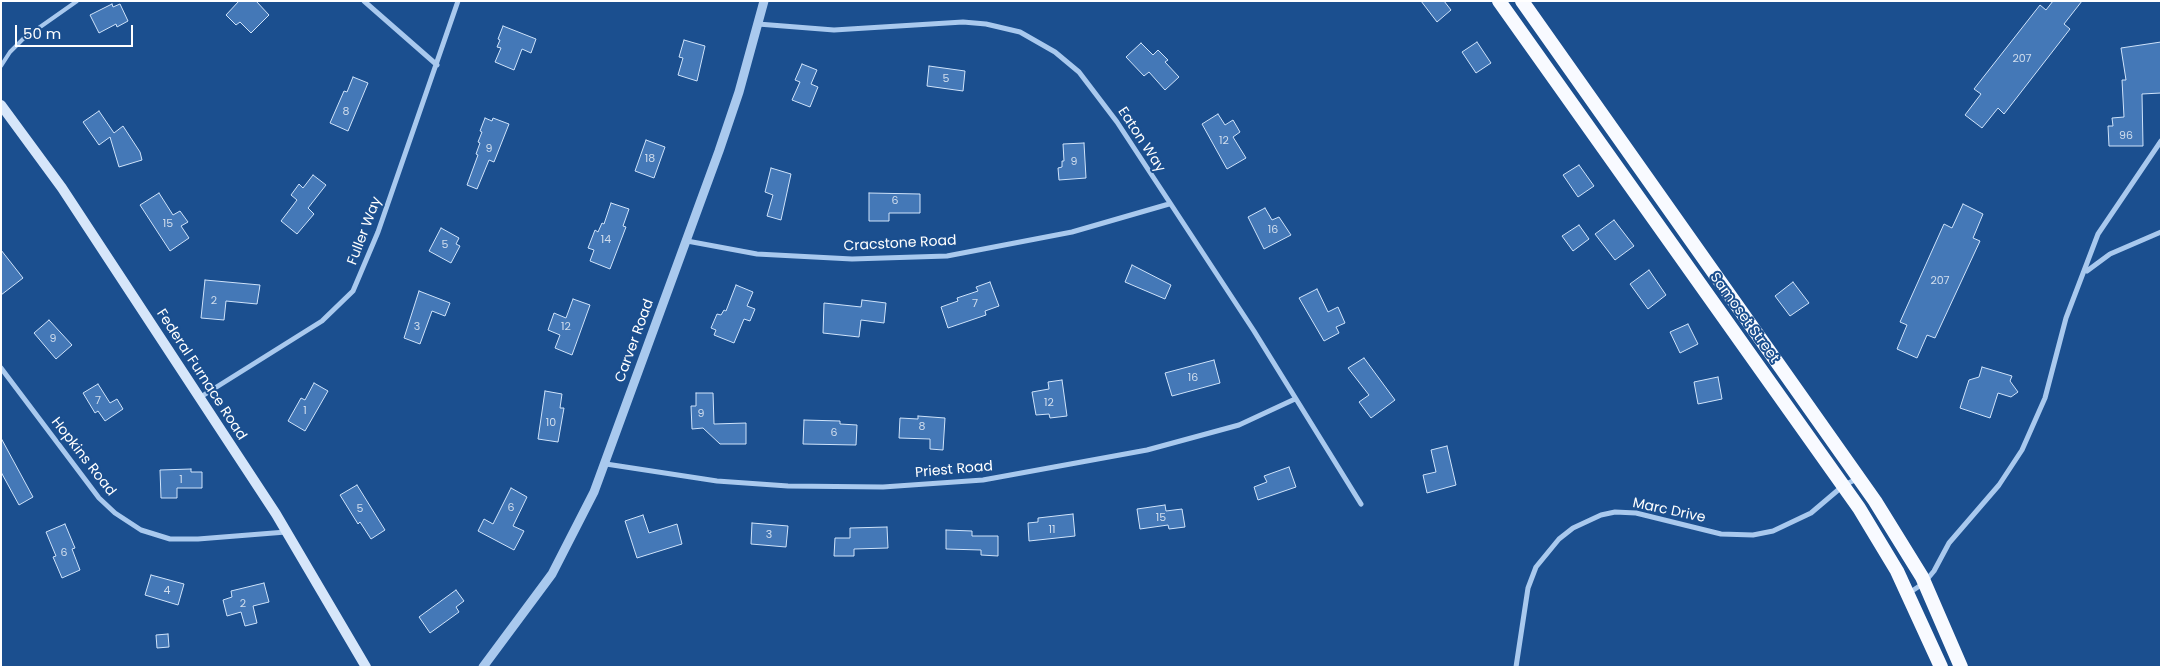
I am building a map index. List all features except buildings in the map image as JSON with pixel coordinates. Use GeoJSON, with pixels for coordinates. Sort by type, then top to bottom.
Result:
{"type":"FeatureCollection","features":[{"type":"Feature","properties":{"kind":"highway","name":"Samoset Street"},"geometry":{"type":"LineString","coordinates":[[1499,1],[1844,485],[1879,540],[1908,593],[1941,667]]}},
{"type":"Feature","properties":{"kind":"highway","name":"Samoset Street"},"geometry":{"type":"LineString","coordinates":[[1522,1],[1860,477],[1892,526],[1924,583],[1961,667]]}},
{"type":"Feature","properties":{"kind":"main road","name":"Federal Furnace Road"},"geometry":{"type":"LineString","coordinates":[[1,105],[62,188],[199,398],[286,532],[366,667]]}},
{"type":"Feature","properties":{"kind":"street"},"geometry":{"type":"LineString","coordinates":[[364,1],[437,65]]}},
{"type":"Feature","properties":{"kind":"street","name":"Fuller Way"},"geometry":{"type":"LineString","coordinates":[[199,398],[322,320],[353,291],[378,232],[458,1]]}},
{"type":"Feature","properties":{"kind":"street","name":"Carver Road"},"geometry":{"type":"LineString","coordinates":[[483,667],[552,574],[581,520],[606,464],[739,92],[764,1]]}},
{"type":"Feature","properties":{"kind":"street","name":"Eaton Way"},"geometry":{"type":"LineString","coordinates":[[758,24],[834,30],[962,22],[986,24],[1020,32],[1055,52],[1079,72],[1117,122],[1254,331],[1361,504]]}},
{"type":"Feature","properties":{"kind":"street"},"geometry":{"type":"LineString","coordinates":[[1908,593],[1924,583],[1934,571],[1949,543],[1999,485],[2027,442],[2045,398],[2068,310],[2085,273],[2098,234],[2161,141]]}},
{"type":"Feature","properties":{"kind":"street","name":"Cracstone Road"},"geometry":{"type":"LineString","coordinates":[[687,241],[766,255],[852,259],[946,256],[1072,232],[1170,204]]}},
{"type":"Feature","properties":{"kind":"street"},"geometry":{"type":"LineString","coordinates":[[2085,273],[2110,254],[2161,232]]}},
{"type":"Feature","properties":{"kind":"street","name":"Hopkins Road"},"geometry":{"type":"LineString","coordinates":[[1,368],[99,498],[115,513],[141,530],[170,539],[198,539],[286,532]]}},
{"type":"Feature","properties":{"kind":"street","name":"Priest Road"},"geometry":{"type":"LineString","coordinates":[[606,464],[717,481],[788,486],[883,487],[983,480],[1147,450],[1239,425],[1295,399]]}},
{"type":"Feature","properties":{"kind":"street","name":"Marc Drive"},"geometry":{"type":"LineString","coordinates":[[1516,667],[1528,588],[1536,567],[1558,539],[1572,528],[1600,515],[1622,512],[1636,513],[1721,534],[1753,534],[1774,531],[1811,513],[1844,485],[1860,477]]}},
{"type":"Feature","properties":{"kind":"lane"},"geometry":{"type":"LineString","coordinates":[[1,66],[10,52],[23,39],[77,1]]}}]}
